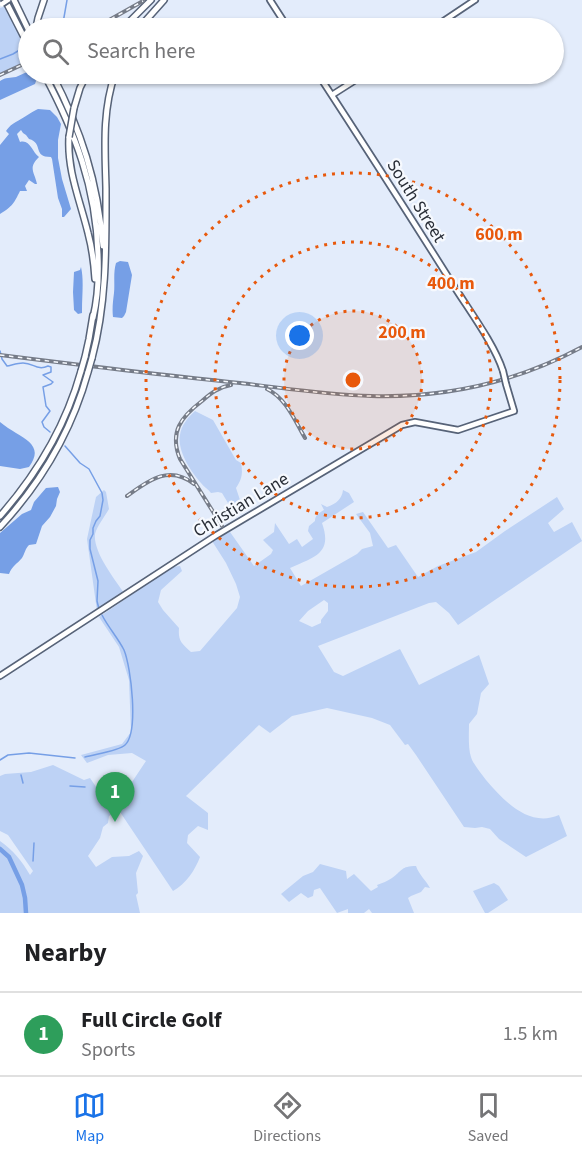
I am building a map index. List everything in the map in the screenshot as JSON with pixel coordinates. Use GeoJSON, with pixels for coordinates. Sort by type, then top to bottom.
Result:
{"type":"FeatureCollection","features":[{"type":"Feature","properties":{"kind":"highway"},"geometry":{"type":"LineString","coordinates":[[14,0],[23,18]]}},
{"type":"Feature","properties":{"kind":"highway"},"geometry":{"type":"LineString","coordinates":[[38,18],[44,0]]}},
{"type":"Feature","properties":{"kind":"highway"},"geometry":{"type":"LineString","coordinates":[[133,18],[151,0]]}},
{"type":"Feature","properties":{"kind":"highway"},"geometry":{"type":"LineString","coordinates":[[148,18],[164,0]]}},
{"type":"Feature","properties":{"kind":"highway"},"geometry":{"type":"LineString","coordinates":[[4,2],[18,27]]}},
{"type":"Feature","properties":{"kind":"highway"},"geometry":{"type":"LineString","coordinates":[[0,516],[27,483],[65,416],[85,357],[98,291],[96,228],[92,197],[75,140],[49,84]]}},
{"type":"Feature","properties":{"kind":"highway"},"geometry":{"type":"LineString","coordinates":[[57,84],[77,126],[93,178],[102,231],[104,283]]}},
{"type":"Feature","properties":{"kind":"highway"},"geometry":{"type":"LineString","coordinates":[[82,84],[74,108],[69,137],[69,160],[94,262],[93,318]]}},
{"type":"Feature","properties":{"kind":"highway"},"geometry":{"type":"LineString","coordinates":[[0,526],[30,490],[57,448],[75,411],[92,358],[100,321],[104,283],[105,127],[112,84]]}},
{"type":"Feature","properties":{"kind":"main road"},"geometry":{"type":"LineString","coordinates":[[270,0],[282,18]]}},
{"type":"Feature","properties":{"kind":"main road"},"geometry":{"type":"LineString","coordinates":[[448,18],[475,0]]}},
{"type":"Feature","properties":{"kind":"main road","name":"South Street"},"geometry":{"type":"LineString","coordinates":[[325,84],[498,357],[514,411]]}},
{"type":"Feature","properties":{"kind":"main road"},"geometry":{"type":"LineString","coordinates":[[332,95],[349,84]]}},
{"type":"Feature","properties":{"kind":"main road","name":"Christian Lane"},"geometry":{"type":"LineString","coordinates":[[0,676],[215,536],[402,424],[415,422],[462,430],[514,411]]}},
{"type":"Feature","properties":{"kind":"shaded area"},"geometry":{"type":"Polygon","coordinates":[[[5,7],[18,31],[18,66],[0,74],[0,8],[5,7]]]}},
{"type":"Feature","properties":{"kind":"shaded area"},"geometry":{"type":"Polygon","coordinates":[[[195,411],[213,420],[236,460],[241,463],[240,482],[236,488],[241,503],[238,507],[231,508],[222,493],[211,493],[186,461],[181,448],[180,435],[185,422],[195,411]]]}},
{"type":"Feature","properties":{"kind":"shaded area"},"geometry":{"type":"Polygon","coordinates":[[[104,490],[109,509],[99,524],[95,541],[105,565],[124,593],[97,611],[87,539],[96,497],[104,490]]]}},
{"type":"Feature","properties":{"kind":"shaded area"},"geometry":{"type":"Polygon","coordinates":[[[343,490],[349,493],[354,502],[322,523],[325,533],[323,548],[314,557],[290,568],[301,586],[362,549],[373,546],[370,533],[356,514],[363,512],[388,548],[396,545],[418,577],[438,566],[476,552],[557,497],[564,509],[548,523],[554,532],[572,522],[582,541],[458,625],[436,602],[429,603],[318,646],[334,672],[343,676],[400,649],[419,685],[479,655],[489,684],[481,693],[477,714],[469,724],[472,760],[493,788],[518,810],[537,818],[559,815],[567,836],[526,857],[499,839],[490,829],[464,827],[416,755],[390,725],[372,718],[327,708],[292,716],[270,733],[259,725],[186,796],[208,813],[208,830],[198,826],[188,835],[187,843],[200,857],[190,876],[173,891],[116,806],[146,761],[132,753],[108,755],[87,763],[81,755],[122,744],[131,732],[129,680],[119,647],[99,617],[172,567],[180,566],[182,571],[161,590],[158,602],[179,628],[179,636],[183,644],[191,652],[200,651],[237,608],[240,597],[226,563],[212,541],[230,532],[254,566],[273,550],[263,540],[274,532],[275,523],[289,544],[297,539],[302,547],[313,539],[308,531],[309,526],[324,510],[321,504],[327,507],[333,504],[340,499],[343,490]],[[324,600],[308,611],[299,621],[312,627],[321,623],[328,611],[328,603],[324,600]]]}},
{"type":"Feature","properties":{"kind":"shaded area"},"geometry":{"type":"Polygon","coordinates":[[[53,765],[84,780],[90,778],[114,813],[109,816],[108,823],[103,827],[100,838],[88,856],[96,867],[112,857],[129,856],[139,851],[143,856],[136,873],[138,893],[136,895],[140,913],[0,913],[0,841],[17,856],[30,875],[33,871],[8,835],[0,831],[0,776],[31,772],[53,765]]]}},
{"type":"Feature","properties":{"kind":"shaded area"},"geometry":{"type":"Polygon","coordinates":[[[320,864],[346,871],[347,879],[354,874],[371,891],[404,868],[416,866],[430,888],[425,887],[421,892],[408,898],[414,913],[372,913],[369,909],[364,913],[348,913],[348,909],[337,913],[320,888],[314,890],[313,896],[308,898],[301,893],[289,902],[281,894],[303,876],[313,872],[320,864]]]}},
{"type":"Feature","properties":{"kind":"shaded area"},"geometry":{"type":"Polygon","coordinates":[[[494,883],[499,886],[508,900],[485,913],[473,891],[494,883]]]}},
{"type":"Feature","properties":{"kind":"water"},"geometry":{"type":"Polygon","coordinates":[[[18,76],[18,84],[35,84],[0,100],[0,81],[18,76]]]}},
{"type":"Feature","properties":{"kind":"water"},"geometry":{"type":"Polygon","coordinates":[[[38,109],[50,110],[61,124],[58,158],[71,209],[62,217],[52,159],[42,155],[36,144],[21,130],[17,134],[20,142],[29,144],[39,157],[33,167],[37,184],[29,180],[25,186],[27,191],[20,191],[13,204],[0,214],[0,145],[9,134],[6,131],[11,126],[38,109]]]}},
{"type":"Feature","properties":{"kind":"water"},"geometry":{"type":"Polygon","coordinates":[[[120,261],[128,262],[132,275],[126,312],[122,318],[113,317],[115,267],[120,261]]]}},
{"type":"Feature","properties":{"kind":"water"},"geometry":{"type":"Polygon","coordinates":[[[81,267],[82,313],[78,314],[74,310],[74,272],[80,270],[81,267]]]}},
{"type":"Feature","properties":{"kind":"water"},"geometry":{"type":"Polygon","coordinates":[[[0,422],[33,447],[35,455],[29,467],[20,469],[0,466],[0,422]]]}},
{"type":"Feature","properties":{"kind":"water"},"geometry":{"type":"Polygon","coordinates":[[[58,487],[60,492],[56,506],[42,526],[36,544],[29,545],[9,574],[0,573],[0,533],[22,514],[31,510],[34,502],[46,488],[58,487]]]}},
{"type":"Feature","properties":{"kind":"waterway"},"geometry":{"type":"LineString","coordinates":[[64,18],[67,0]]}},
{"type":"Feature","properties":{"kind":"waterway"},"geometry":{"type":"LineString","coordinates":[[0,59],[18,51]]}},
{"type":"Feature","properties":{"kind":"waterway"},"geometry":{"type":"LineString","coordinates":[[0,351],[7,366],[23,363],[38,367],[51,367],[51,372],[43,375],[53,382],[43,387],[46,406],[50,411],[42,422],[50,432]]}},
{"type":"Feature","properties":{"kind":"waterway"},"geometry":{"type":"LineString","coordinates":[[65,446],[80,463],[89,469],[102,493],[100,516],[93,528],[90,540],[98,581],[99,609]]}},
{"type":"Feature","properties":{"kind":"waterway"},"geometry":{"type":"LineString","coordinates":[[85,757],[122,747],[129,738],[132,727],[131,684],[127,658],[102,615]]}},
{"type":"Feature","properties":{"kind":"waterway"},"geometry":{"type":"LineString","coordinates":[[0,760],[8,755],[29,753],[75,758]]}},
{"type":"Feature","properties":{"kind":"waterway"},"geometry":{"type":"LineString","coordinates":[[21,775],[23,783]]}},
{"type":"Feature","properties":{"kind":"waterway"},"geometry":{"type":"LineString","coordinates":[[70,786],[85,787]]}},
{"type":"Feature","properties":{"kind":"waterway"},"geometry":{"type":"LineString","coordinates":[[33,861],[34,843]]}},
{"type":"Feature","properties":{"kind":"waterway"},"geometry":{"type":"LineString","coordinates":[[0,849],[9,857],[22,885],[26,913]]}},
{"type":"Feature","properties":{"kind":"railway"},"geometry":{"type":"LineString","coordinates":[[113,18],[143,1]]}},
{"type":"Feature","properties":{"kind":"railway"},"geometry":{"type":"LineString","coordinates":[[0,75],[18,67]]}},
{"type":"Feature","properties":{"kind":"railway"},"geometry":{"type":"LineString","coordinates":[[0,355],[322,393],[399,396],[453,391],[480,385],[532,370],[582,347]]}},
{"type":"Feature","properties":{"kind":"railway"},"geometry":{"type":"LineString","coordinates":[[222,526],[180,459],[176,441],[179,426],[188,413],[212,393],[231,385]]}},
{"type":"Feature","properties":{"kind":"railway"},"geometry":{"type":"LineString","coordinates":[[267,389],[285,404],[305,438]]}},
{"type":"Feature","properties":{"kind":"railway"},"geometry":{"type":"LineString","coordinates":[[127,496],[151,480],[167,475],[176,475],[194,484]]}},
{"type":"Feature","properties":{"kind":"place","name":"Full Circle Golf"},"geometry":{"type":"Point","coordinates":[115,822]}}]}
